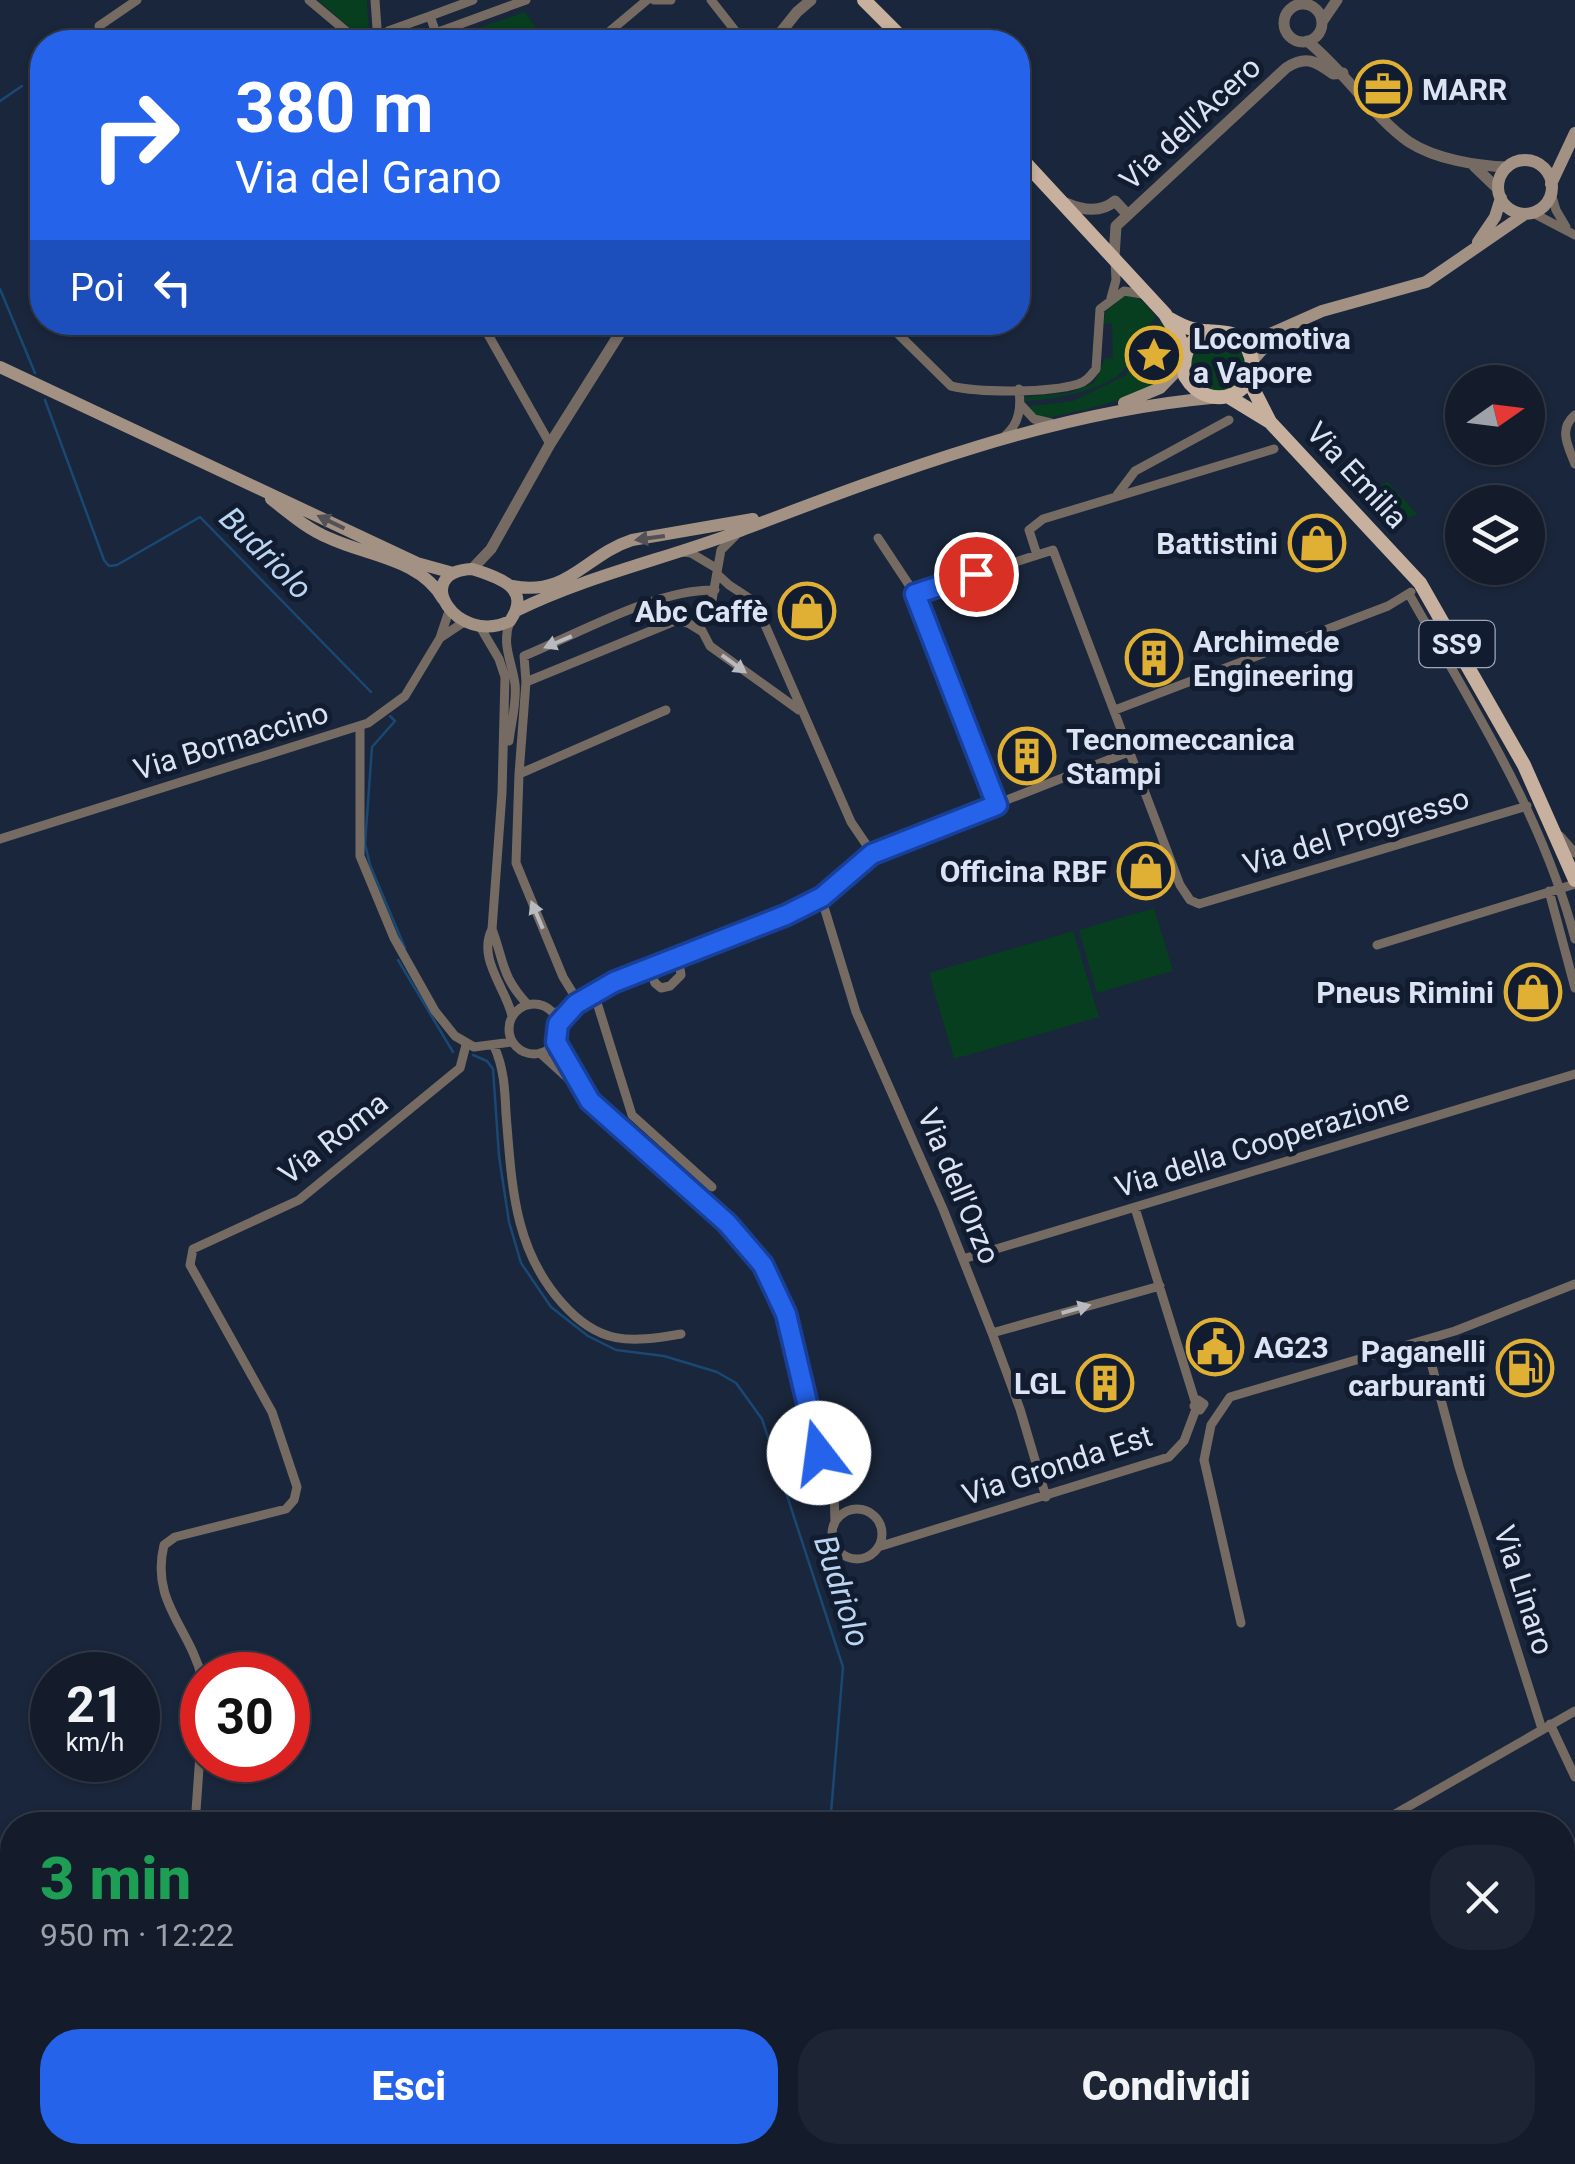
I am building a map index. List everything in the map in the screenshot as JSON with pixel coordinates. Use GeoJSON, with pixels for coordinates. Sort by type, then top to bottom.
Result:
{"type":"FeatureCollection","features":[{"type":"Feature","properties":{"kind":"main road"},"geometry":{"type":"LineString","coordinates":[[864,0],[894,30]]}},
{"type":"Feature","properties":{"kind":"main road"},"geometry":{"type":"LineString","coordinates":[[1167,318],[1190,329],[1225,331],[1252,339],[1322,312],[1426,282],[1548,202],[1575,133]]}},
{"type":"Feature","properties":{"kind":"main road"},"geometry":{"type":"LineString","coordinates":[[1471,252],[1495,217],[1502,173],[1508,166],[1522,160],[1549,160],[1567,149]]}},
{"type":"Feature","properties":{"kind":"main road"},"geometry":{"type":"LineString","coordinates":[[1536,163],[1549,176],[1551,189]]}},
{"type":"Feature","properties":{"kind":"main road"},"geometry":{"type":"LineString","coordinates":[[1030,167],[1167,318],[1191,386],[1211,398]]}},
{"type":"Feature","properties":{"kind":"main road"},"geometry":{"type":"LineString","coordinates":[[1500,194],[1510,210],[1529,213]]}},
{"type":"Feature","properties":{"kind":"main road"},"geometry":{"type":"LineString","coordinates":[[1103,412],[1160,388],[1198,336],[1208,331]]}},
{"type":"Feature","properties":{"kind":"main road"},"geometry":{"type":"LineString","coordinates":[[253,485],[325,537],[373,552],[426,578],[446,605],[490,628],[780,514],[1055,423],[1103,412],[1229,396],[1248,379],[1251,362],[1279,331]]}},
{"type":"Feature","properties":{"kind":"main road"},"geometry":{"type":"LineString","coordinates":[[1240,338],[1251,362]]}},
{"type":"Feature","properties":{"kind":"main road"},"geometry":{"type":"LineString","coordinates":[[0,367],[417,563],[453,573],[472,569],[531,590],[563,582],[632,540],[780,514]]}},
{"type":"Feature","properties":{"kind":"main road","name":"Via Emilia"},"geometry":{"type":"LineString","coordinates":[[1248,379],[1270,422],[1414,589],[1556,832],[1570,884]]}},
{"type":"Feature","properties":{"kind":"main road","name":"Via Emilia"},"geometry":{"type":"LineString","coordinates":[[1229,396],[1270,422]]}},
{"type":"Feature","properties":{"kind":"main road"},"geometry":{"type":"LineString","coordinates":[[446,605],[444,584],[453,573]]}},
{"type":"Feature","properties":{"kind":"main road"},"geometry":{"type":"LineString","coordinates":[[512,586],[517,603],[513,616]]}},
{"type":"Feature","properties":{"kind":"street"},"geometry":{"type":"LineString","coordinates":[[99,26],[137,0]]}},
{"type":"Feature","properties":{"kind":"street"},"geometry":{"type":"LineString","coordinates":[[308,0],[344,30]]}},
{"type":"Feature","properties":{"kind":"street"},"geometry":{"type":"LineString","coordinates":[[374,0],[377,30]]}},
{"type":"Feature","properties":{"kind":"street"},"geometry":{"type":"LineString","coordinates":[[391,30],[473,0]]}},
{"type":"Feature","properties":{"kind":"street"},"geometry":{"type":"LineString","coordinates":[[484,0],[489,14]]}},
{"type":"Feature","properties":{"kind":"street"},"geometry":{"type":"LineString","coordinates":[[444,30],[526,0]]}},
{"type":"Feature","properties":{"kind":"street"},"geometry":{"type":"LineString","coordinates":[[611,30],[650,0],[671,0]]}},
{"type":"Feature","properties":{"kind":"street"},"geometry":{"type":"LineString","coordinates":[[712,0],[735,30]]}},
{"type":"Feature","properties":{"kind":"street"},"geometry":{"type":"LineString","coordinates":[[781,30],[800,6],[811,0]]}},
{"type":"Feature","properties":{"kind":"street"},"geometry":{"type":"LineString","coordinates":[[1335,0],[1290,9],[1284,22],[1290,36],[1329,57],[1406,140],[1470,163],[1485,173],[1500,194]]}},
{"type":"Feature","properties":{"kind":"street"},"geometry":{"type":"LineString","coordinates":[[1306,42],[1320,28],[1335,0]]}},
{"type":"Feature","properties":{"kind":"street"},"geometry":{"type":"LineString","coordinates":[[1313,7],[1329,57]]}},
{"type":"Feature","properties":{"kind":"street"},"geometry":{"type":"LineString","coordinates":[[430,16],[435,30]]}},
{"type":"Feature","properties":{"kind":"street","name":"Via dell'Acero"},"geometry":{"type":"LineString","coordinates":[[1289,66],[1290,36]]}},
{"type":"Feature","properties":{"kind":"street","name":"Via dell'Acero"},"geometry":{"type":"LineString","coordinates":[[1114,257],[1116,226],[1289,66],[1306,42]]}},
{"type":"Feature","properties":{"kind":"street","name":"Via dell'Acero"},"geometry":{"type":"LineString","coordinates":[[1289,66],[1319,61],[1333,74],[1343,74]]}},
{"type":"Feature","properties":{"kind":"street"},"geometry":{"type":"LineString","coordinates":[[1470,163],[1508,166]]}},
{"type":"Feature","properties":{"kind":"street"},"geometry":{"type":"LineString","coordinates":[[1551,189],[1556,210],[1571,232]]}},
{"type":"Feature","properties":{"kind":"street","name":"Via dell'Acero"},"geometry":{"type":"LineString","coordinates":[[1066,204],[1098,209],[1115,200],[1128,215]]}},
{"type":"Feature","properties":{"kind":"street"},"geometry":{"type":"LineString","coordinates":[[1529,213],[1571,232]]}},
{"type":"Feature","properties":{"kind":"street"},"geometry":{"type":"LineString","coordinates":[[1112,298],[1116,280],[1114,257]]}},
{"type":"Feature","properties":{"kind":"street"},"geometry":{"type":"LineString","coordinates":[[899,335],[951,386],[1062,386],[1090,377],[1099,359],[1100,309],[1112,298],[1133,290],[1150,298]]}},
{"type":"Feature","properties":{"kind":"street"},"geometry":{"type":"LineString","coordinates":[[488,335],[550,444]]}},
{"type":"Feature","properties":{"kind":"street"},"geometry":{"type":"LineString","coordinates":[[472,569],[491,549],[550,444],[619,335]]}},
{"type":"Feature","properties":{"kind":"street"},"geometry":{"type":"LineString","coordinates":[[998,441],[1017,423],[1020,389]]}},
{"type":"Feature","properties":{"kind":"street"},"geometry":{"type":"LineString","coordinates":[[1021,405],[1034,419],[1055,423]]}},
{"type":"Feature","properties":{"kind":"street"},"geometry":{"type":"LineString","coordinates":[[1575,414],[1565,435],[1575,464]]}},
{"type":"Feature","properties":{"kind":"street","name":"Via Emilia"},"geometry":{"type":"LineString","coordinates":[[1115,497],[1135,471],[1228,420]]}},
{"type":"Feature","properties":{"kind":"street","name":"Via Emilia"},"geometry":{"type":"LineString","coordinates":[[1037,554],[1028,530],[1034,524],[1274,450]]}},
{"type":"Feature","properties":{"kind":"street"},"geometry":{"type":"LineString","coordinates":[[739,531],[721,550],[714,595],[702,616],[701,630],[710,646],[801,711]]}},
{"type":"Feature","properties":{"kind":"street"},"geometry":{"type":"LineString","coordinates":[[878,538],[915,594],[997,805]]}},
{"type":"Feature","properties":{"kind":"street"},"geometry":{"type":"LineString","coordinates":[[491,549],[494,576]]}},
{"type":"Feature","properties":{"kind":"street"},"geometry":{"type":"LineString","coordinates":[[556,1019],[594,994],[649,968],[822,897],[872,854],[1131,751],[1053,550],[915,594]]}},
{"type":"Feature","properties":{"kind":"street"},"geometry":{"type":"LineString","coordinates":[[678,552],[692,553],[717,571],[728,585],[755,602],[851,822],[872,854]]}},
{"type":"Feature","properties":{"kind":"street"},"geometry":{"type":"LineString","coordinates":[[1116,710],[1388,606],[1414,589]]}},
{"type":"Feature","properties":{"kind":"street"},"geometry":{"type":"LineString","coordinates":[[577,1004],[516,863],[526,682],[524,656],[689,590],[714,595],[743,593]]}},
{"type":"Feature","properties":{"kind":"street","name":"Via Bornaccino"},"geometry":{"type":"LineString","coordinates":[[0,840],[360,726],[384,714],[404,696],[440,638],[446,605]]}},
{"type":"Feature","properties":{"kind":"street"},"geometry":{"type":"LineString","coordinates":[[502,793],[515,697],[506,650],[513,616]]}},
{"type":"Feature","properties":{"kind":"street"},"geometry":{"type":"LineString","coordinates":[[526,682],[675,621],[701,630]]}},
{"type":"Feature","properties":{"kind":"street"},"geometry":{"type":"LineString","coordinates":[[360,726],[360,856],[394,938],[435,1011],[466,1045],[512,1042],[512,1016],[493,973],[487,946],[492,929],[502,793],[505,677],[500,660],[473,622]]}},
{"type":"Feature","properties":{"kind":"street","name":"Via Bornaccino"},"geometry":{"type":"LineString","coordinates":[[440,638],[473,622]]}},
{"type":"Feature","properties":{"kind":"street"},"geometry":{"type":"LineString","coordinates":[[1485,708],[1527,806],[1570,884],[1575,938]]}},
{"type":"Feature","properties":{"kind":"street"},"geometry":{"type":"LineString","coordinates":[[519,774],[666,710]]}},
{"type":"Feature","properties":{"kind":"street","name":"Via del Progresso"},"geometry":{"type":"LineString","coordinates":[[1131,751],[1180,885],[1190,900],[1198,904],[1527,806]]}},
{"type":"Feature","properties":{"kind":"street"},"geometry":{"type":"LineString","coordinates":[[1556,832],[1575,853]]}},
{"type":"Feature","properties":{"kind":"street"},"geometry":{"type":"LineString","coordinates":[[1378,945],[1570,884]]}},
{"type":"Feature","properties":{"kind":"street"},"geometry":{"type":"LineString","coordinates":[[1549,891],[1575,988]]}},
{"type":"Feature","properties":{"kind":"street","name":"Via dell'Orzo"},"geometry":{"type":"LineString","coordinates":[[822,897],[856,1012],[992,1332],[1046,1498]]}},
{"type":"Feature","properties":{"kind":"street"},"geometry":{"type":"LineString","coordinates":[[492,929],[502,969],[512,990],[528,1005]]}},
{"type":"Feature","properties":{"kind":"street"},"geometry":{"type":"LineString","coordinates":[[649,968],[655,984],[661,988],[670,986],[681,975],[678,956]]}},
{"type":"Feature","properties":{"kind":"street"},"geometry":{"type":"LineString","coordinates":[[594,994],[632,1115],[712,1187]]}},
{"type":"Feature","properties":{"kind":"street"},"geometry":{"type":"LineString","coordinates":[[512,1016],[528,1005],[542,1005],[556,1019],[556,1042],[540,1054]]}},
{"type":"Feature","properties":{"kind":"street","name":"Via Gronda Est"},"geometry":{"type":"LineString","coordinates":[[512,1042],[524,1052],[540,1054],[727,1223],[763,1265],[786,1314],[810,1424],[834,1491],[835,1546],[846,1557],[864,1558],[878,1547],[1169,1457],[1184,1441],[1198,1405]]}},
{"type":"Feature","properties":{"kind":"street","name":"Via Gronda Est"},"geometry":{"type":"LineString","coordinates":[[556,1042],[590,1101]]}},
{"type":"Feature","properties":{"kind":"street","name":"Via Roma"},"geometry":{"type":"LineString","coordinates":[[193,1652],[160,1584],[164,1545],[174,1537],[286,1509],[297,1488],[272,1412],[190,1265],[192,1249],[298,1200],[460,1068],[466,1045]]}},
{"type":"Feature","properties":{"kind":"street"},"geometry":{"type":"LineString","coordinates":[[494,1046],[503,1072],[512,1176],[522,1234],[533,1264],[548,1288],[572,1315],[598,1334],[634,1340],[681,1334]]}},
{"type":"Feature","properties":{"kind":"street","name":"Via della Cooperazione"},"geometry":{"type":"LineString","coordinates":[[963,1259],[1575,1074]]}},
{"type":"Feature","properties":{"kind":"street"},"geometry":{"type":"LineString","coordinates":[[1136,1208],[1198,1405],[1425,1340],[1575,1284]]}},
{"type":"Feature","properties":{"kind":"street"},"geometry":{"type":"LineString","coordinates":[[992,1332],[1160,1286]]}},
{"type":"Feature","properties":{"kind":"street","name":"Via Linaro"},"geometry":{"type":"LineString","coordinates":[[1425,1340],[1459,1468],[1546,1726],[1575,1777]]}},
{"type":"Feature","properties":{"kind":"street"},"geometry":{"type":"LineString","coordinates":[[1230,1397],[1207,1436],[1204,1460],[1241,1623]]}},
{"type":"Feature","properties":{"kind":"street","name":"Via Gronda Est"},"geometry":{"type":"LineString","coordinates":[[834,1491],[850,1510],[866,1511],[881,1528],[908,1540]]}},
{"type":"Feature","properties":{"kind":"street"},"geometry":{"type":"LineString","coordinates":[[835,1522],[850,1510]]}},
{"type":"Feature","properties":{"kind":"street"},"geometry":{"type":"LineString","coordinates":[[878,1547],[881,1528]]}},
{"type":"Feature","properties":{"kind":"street"},"geometry":{"type":"LineString","coordinates":[[1398,1812],[1575,1711]]}},
{"type":"Feature","properties":{"kind":"street"},"geometry":{"type":"LineString","coordinates":[[196,1812],[198,1782]]}},
{"type":"Feature","properties":{"kind":"green space"},"geometry":{"type":"Polygon","coordinates":[[[318,0],[367,0],[369,30],[352,30],[318,0]]]}},
{"type":"Feature","properties":{"kind":"green space"},"geometry":{"type":"Polygon","coordinates":[[[525,12],[538,30],[472,30],[525,12]]]}},
{"type":"Feature","properties":{"kind":"green space"},"geometry":{"type":"Polygon","coordinates":[[[1124,296],[1139,299],[1156,317],[1120,374],[1081,392],[1025,401],[1025,397],[1069,393],[1094,383],[1105,359],[1113,358],[1112,324],[1103,323],[1106,311],[1124,296]]]}},
{"type":"Feature","properties":{"kind":"green space"},"geometry":{"type":"Polygon","coordinates":[[[1160,321],[1178,347],[1175,364],[1146,389],[1100,406],[1039,420],[1025,407],[1073,401],[1126,375],[1160,321]]]}},
{"type":"Feature","properties":{"kind":"green space"},"geometry":{"type":"Polygon","coordinates":[[[1217,338],[1236,346],[1244,365],[1236,384],[1217,392],[1198,384],[1190,365],[1198,346],[1217,338]]]}},
{"type":"Feature","properties":{"kind":"green space"},"geometry":{"type":"Polygon","coordinates":[[[1388,482],[1417,514],[1387,526],[1363,492],[1388,482]]]}},
{"type":"Feature","properties":{"kind":"green space"},"geometry":{"type":"Polygon","coordinates":[[[1154,908],[1173,971],[1097,993],[1079,930],[1154,908]]]}},
{"type":"Feature","properties":{"kind":"green space"},"geometry":{"type":"Polygon","coordinates":[[[1073,931],[1099,1017],[954,1059],[929,973],[1073,931]]]}},
{"type":"Feature","properties":{"kind":"waterway","name":"Budriolo"},"geometry":{"type":"LineString","coordinates":[[0,101],[22,86]]}},
{"type":"Feature","properties":{"kind":"waterway","name":"Budriolo"},"geometry":{"type":"LineString","coordinates":[[0,289],[35,373]]}},
{"type":"Feature","properties":{"kind":"waterway","name":"Budriolo"},"geometry":{"type":"LineString","coordinates":[[45,400],[109,566],[200,517],[371,692]]}},
{"type":"Feature","properties":{"kind":"waterway","name":"Budriolo"},"geometry":{"type":"LineString","coordinates":[[390,716],[395,721],[372,747],[365,844],[405,948]]}},
{"type":"Feature","properties":{"kind":"waterway","name":"Budriolo"},"geometry":{"type":"LineString","coordinates":[[398,960],[453,1052]]}},
{"type":"Feature","properties":{"kind":"waterway","name":"Budriolo"},"geometry":{"type":"LineString","coordinates":[[473,1055],[487,1061],[493,1069],[499,1156],[509,1222],[521,1263],[551,1307],[588,1336],[616,1350],[664,1356],[717,1372],[736,1383],[762,1419],[843,1667],[831,1812]]}},
{"type":"Feature","properties":{"kind":"place","name":"MARR"},"geometry":{"type":"Point","coordinates":[1383,89]}},
{"type":"Feature","properties":{"kind":"place","name":"Locomotiva a Vapore"},"geometry":{"type":"Point","coordinates":[1154,355]}},
{"type":"Feature","properties":{"kind":"place","name":"Battistini"},"geometry":{"type":"Point","coordinates":[1317,543]}},
{"type":"Feature","properties":{"kind":"place","name":"Abc Caffè"},"geometry":{"type":"Point","coordinates":[807,611]}},
{"type":"Feature","properties":{"kind":"place","name":"Archimede Engineering"},"geometry":{"type":"Point","coordinates":[1154,658]}},
{"type":"Feature","properties":{"kind":"place","name":"Tecnomeccanica Stampi"},"geometry":{"type":"Point","coordinates":[1027,756]}},
{"type":"Feature","properties":{"kind":"place","name":"Officina RBF"},"geometry":{"type":"Point","coordinates":[1146,871]}},
{"type":"Feature","properties":{"kind":"place","name":"Pneus Rimini"},"geometry":{"type":"Point","coordinates":[1533,992]}},
{"type":"Feature","properties":{"kind":"place","name":"AG23"},"geometry":{"type":"Point","coordinates":[1215,1347]}},
{"type":"Feature","properties":{"kind":"place","name":"Paganelli carburanti"},"geometry":{"type":"Point","coordinates":[1525,1368]}},
{"type":"Feature","properties":{"kind":"place","name":"LGL"},"geometry":{"type":"Point","coordinates":[1105,1383]}},
{"type":"Feature","properties":{"kind":"route"},"geometry":{"type":"LineString","coordinates":[[819,1453],[793,1337],[777,1289],[763,1265],[727,1223],[590,1101],[556,1042],[558,1024],[576,1004],[614,982],[786,915],[822,897],[872,854],[997,805],[915,594],[976,574]]}}]}
